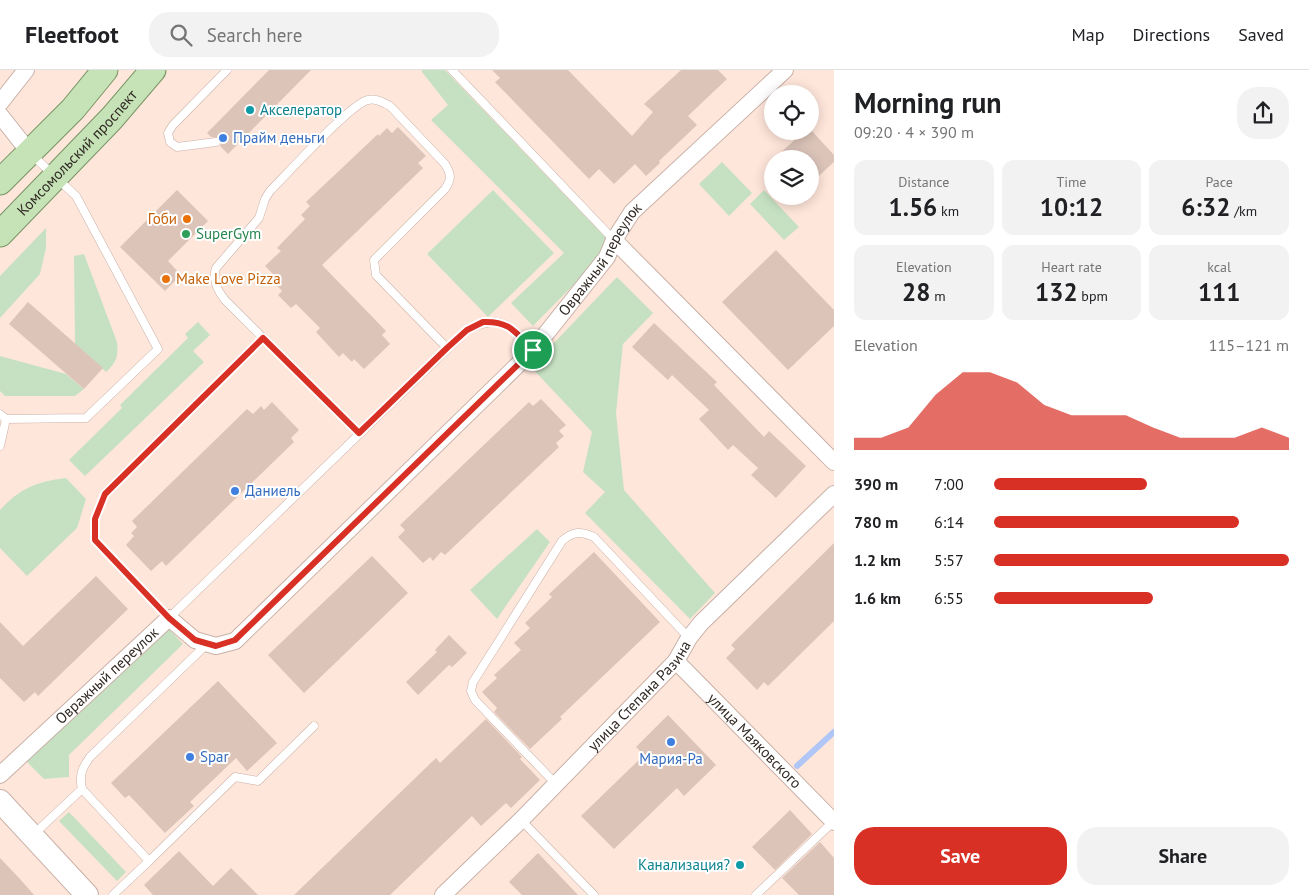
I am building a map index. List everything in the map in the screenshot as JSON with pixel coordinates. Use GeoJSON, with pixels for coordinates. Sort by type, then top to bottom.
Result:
{"type":"FeatureCollection","features":[{"type":"Feature","properties":{"kind":"main road"},"geometry":{"type":"LineString","coordinates":[[0,182],[30,153],[106,70]]}},
{"type":"Feature","properties":{"kind":"main road","name":"Комсомольский проспект"},"geometry":{"type":"LineString","coordinates":[[0,234],[112,118],[153,70]]}},
{"type":"Feature","properties":{"kind":"main road"},"geometry":{"type":"LineString","coordinates":[[0,800],[87,895]]}},
{"type":"Feature","properties":{"kind":"street"},"geometry":{"type":"LineString","coordinates":[[0,103],[26,70]]}},
{"type":"Feature","properties":{"kind":"street","name":"Овражный переулок"},"geometry":{"type":"LineString","coordinates":[[0,775],[169,618],[195,640],[216,646],[235,640],[533,350],[607,257],[614,240],[632,212],[785,70]]}},
{"type":"Feature","properties":{"kind":"street"},"geometry":{"type":"LineString","coordinates":[[0,115],[30,153]]}},
{"type":"Feature","properties":{"kind":"street"},"geometry":{"type":"LineString","coordinates":[[614,240],[834,462]]}},
{"type":"Feature","properties":{"kind":"street","name":"улица Степана Разина"},"geometry":{"type":"LineString","coordinates":[[442,895],[521,820],[676,661],[701,623],[834,494]]}},
{"type":"Feature","properties":{"kind":"street","name":"улица Маяковского"},"geometry":{"type":"LineString","coordinates":[[676,661],[834,822]]}},
{"type":"Feature","properties":{"kind":"lane"},"geometry":{"type":"LineString","coordinates":[[216,142],[177,147],[170,142],[168,133],[173,125],[227,70]]}},
{"type":"Feature","properties":{"kind":"lane"},"geometry":{"type":"LineString","coordinates":[[452,70],[614,240]]}},
{"type":"Feature","properties":{"kind":"lane"},"geometry":{"type":"LineString","coordinates":[[359,433],[220,293],[215,284],[214,275],[216,268],[259,218],[265,199],[270,191],[350,111],[369,100],[379,101],[390,106],[445,164],[450,173],[450,181],[445,189],[374,260],[376,275],[447,348]]}},
{"type":"Feature","properties":{"kind":"lane"},"geometry":{"type":"LineString","coordinates":[[0,446],[3,417],[86,418],[158,349],[76,196],[30,153]]}},
{"type":"Feature","properties":{"kind":"lane"},"geometry":{"type":"LineString","coordinates":[[263,338],[105,494],[95,519],[95,540],[169,618],[467,330],[483,322],[498,322],[512,329],[533,350]]}},
{"type":"Feature","properties":{"kind":"lane"},"geometry":{"type":"LineString","coordinates":[[556,784],[475,700],[471,691],[473,682],[562,541],[570,534],[578,532],[594,537],[690,638]]}},
{"type":"Feature","properties":{"kind":"lane"},"geometry":{"type":"LineString","coordinates":[[149,861],[82,789],[81,769],[90,757],[207,643]]}},
{"type":"Feature","properties":{"kind":"lane"},"geometry":{"type":"LineString","coordinates":[[113,895],[235,777],[258,781],[314,726]]}},
{"type":"Feature","properties":{"kind":"lane"},"geometry":{"type":"LineString","coordinates":[[32,835],[82,789]]}},
{"type":"Feature","properties":{"kind":"lane"},"geometry":{"type":"LineString","coordinates":[[521,820],[594,895]]}},
{"type":"Feature","properties":{"kind":"lane"},"geometry":{"type":"LineString","coordinates":[[756,895],[834,822]]}},
{"type":"Feature","properties":{"kind":"green space"},"geometry":{"type":"Polygon","coordinates":[[[422,70],[445,70],[606,238],[603,255],[533,326],[511,303],[564,253],[431,120],[448,105],[422,70]]]}},
{"type":"Feature","properties":{"kind":"green space"},"geometry":{"type":"Polygon","coordinates":[[[722,162],[752,193],[729,216],[699,184],[722,162]]]}},
{"type":"Feature","properties":{"kind":"green space"},"geometry":{"type":"Polygon","coordinates":[[[493,190],[554,253],[488,317],[427,254],[493,190]]]}},
{"type":"Feature","properties":{"kind":"green space"},"geometry":{"type":"Polygon","coordinates":[[[764,190],[764,205],[778,205],[799,227],[784,240],[750,204],[764,190]]]}},
{"type":"Feature","properties":{"kind":"green space"},"geometry":{"type":"Polygon","coordinates":[[[46,228],[46,248],[40,274],[0,318],[0,276],[46,228]]]}},
{"type":"Feature","properties":{"kind":"green space"},"geometry":{"type":"Polygon","coordinates":[[[84,254],[117,342],[118,351],[116,359],[106,372],[75,344],[74,256],[84,254]]]}},
{"type":"Feature","properties":{"kind":"green space"},"geometry":{"type":"Polygon","coordinates":[[[617,277],[653,313],[623,344],[616,413],[624,490],[715,593],[690,619],[585,513],[605,492],[583,472],[592,432],[531,367],[617,277]]]}},
{"type":"Feature","properties":{"kind":"green space"},"geometry":{"type":"Polygon","coordinates":[[[198,322],[210,335],[193,351],[204,362],[85,476],[69,460],[122,408],[120,405],[188,338],[185,334],[198,322]]]}},
{"type":"Feature","properties":{"kind":"green space"},"geometry":{"type":"Polygon","coordinates":[[[0,356],[66,374],[84,389],[75,396],[5,396],[0,391],[0,356]]]}},
{"type":"Feature","properties":{"kind":"green space"},"geometry":{"type":"Polygon","coordinates":[[[66,478],[86,499],[77,528],[27,576],[0,548],[0,510],[7,502],[29,487],[66,478]]]}},
{"type":"Feature","properties":{"kind":"green space"},"geometry":{"type":"Polygon","coordinates":[[[537,529],[550,542],[497,619],[470,590],[537,529]]]}},
{"type":"Feature","properties":{"kind":"green space"},"geometry":{"type":"Polygon","coordinates":[[[165,625],[183,644],[69,755],[69,777],[44,779],[25,760],[165,625]]]}},
{"type":"Feature","properties":{"kind":"green space"},"geometry":{"type":"Polygon","coordinates":[[[69,812],[126,872],[117,881],[59,821],[69,812]]]}},
{"type":"Feature","properties":{"kind":"building","name":"Акселератор"},"geometry":{"type":"Polygon","coordinates":[[[269,70],[311,70],[228,154],[220,146],[222,142],[220,138],[211,137],[207,133],[269,70]]]}},
{"type":"Feature","properties":{"kind":"building"},"geometry":{"type":"Polygon","coordinates":[[[492,70],[568,70],[632,136],[653,112],[644,104],[681,70],[718,70],[727,79],[688,116],[697,125],[659,161],[660,163],[646,176],[635,164],[614,184],[599,169],[589,179],[495,82],[500,78],[492,70]]]}},
{"type":"Feature","properties":{"kind":"building"},"geometry":{"type":"Polygon","coordinates":[[[398,127],[426,156],[418,163],[423,168],[322,265],[386,331],[382,335],[390,344],[364,369],[354,359],[352,362],[343,353],[339,357],[316,332],[320,328],[296,304],[291,308],[278,295],[282,291],[269,277],[273,274],[265,266],[281,251],[277,248],[305,219],[301,215],[310,206],[306,202],[378,134],[379,136],[387,128],[392,133],[398,127]]]}},
{"type":"Feature","properties":{"kind":"building"},"geometry":{"type":"Polygon","coordinates":[[[819,139],[834,155],[834,162],[819,176],[819,150],[784,150],[794,140],[819,139]]]}},
{"type":"Feature","properties":{"kind":"building"},"geometry":{"type":"Polygon","coordinates":[[[177,190],[208,221],[168,261],[181,275],[165,291],[120,247],[177,190]]]}},
{"type":"Feature","properties":{"kind":"building"},"geometry":{"type":"Polygon","coordinates":[[[776,250],[834,310],[834,326],[788,370],[722,302],[776,250]]]}},
{"type":"Feature","properties":{"kind":"building"},"geometry":{"type":"Polygon","coordinates":[[[28,302],[103,368],[84,389],[9,324],[28,302]]]}},
{"type":"Feature","properties":{"kind":"building"},"geometry":{"type":"Polygon","coordinates":[[[654,323],[717,382],[714,385],[764,437],[769,431],[806,466],[776,498],[751,475],[758,468],[733,445],[728,450],[699,419],[709,410],[672,375],[668,380],[632,347],[654,323]]]}},
{"type":"Feature","properties":{"kind":"building"},"geometry":{"type":"Polygon","coordinates":[[[541,399],[566,425],[559,431],[564,436],[556,443],[559,447],[445,555],[441,552],[433,561],[430,557],[423,563],[398,537],[405,530],[400,525],[529,402],[533,406],[541,399]]]}},
{"type":"Feature","properties":{"kind":"building"},"geometry":{"type":"Polygon","coordinates":[[[272,402],[299,430],[291,438],[294,442],[166,566],[162,561],[151,571],[126,545],[134,536],[131,533],[137,527],[132,521],[247,409],[253,414],[261,406],[264,410],[272,402]]]}},
{"type":"Feature","properties":{"kind":"building"},"geometry":{"type":"Polygon","coordinates":[[[834,543],[834,621],[768,686],[764,682],[757,690],[726,658],[735,649],[731,645],[834,543]]]}},
{"type":"Feature","properties":{"kind":"building"},"geometry":{"type":"Polygon","coordinates":[[[594,552],[660,622],[560,717],[562,719],[530,749],[494,712],[497,708],[482,692],[497,678],[494,675],[521,650],[514,643],[530,628],[525,623],[552,597],[549,594],[594,552]]]}},
{"type":"Feature","properties":{"kind":"building"},"geometry":{"type":"Polygon","coordinates":[[[372,556],[408,593],[304,693],[268,655],[372,556]]]}},
{"type":"Feature","properties":{"kind":"building"},"geometry":{"type":"Polygon","coordinates":[[[96,576],[128,609],[38,696],[35,692],[24,702],[0,678],[0,622],[23,646],[96,576]]]}},
{"type":"Feature","properties":{"kind":"building"},"geometry":{"type":"Polygon","coordinates":[[[449,635],[467,653],[452,667],[449,665],[418,695],[406,682],[437,652],[435,650],[449,635]]]}},
{"type":"Feature","properties":{"kind":"building"},"geometry":{"type":"Polygon","coordinates":[[[218,681],[277,743],[247,771],[236,758],[190,802],[194,806],[165,833],[129,795],[125,798],[111,783],[218,681]]]}},
{"type":"Feature","properties":{"kind":"building"},"geometry":{"type":"Polygon","coordinates":[[[668,715],[716,765],[684,796],[677,788],[614,849],[581,816],[644,755],[636,747],[668,715]]]}},
{"type":"Feature","properties":{"kind":"building"},"geometry":{"type":"Polygon","coordinates":[[[486,719],[522,757],[520,759],[540,780],[511,808],[506,803],[481,826],[472,816],[390,895],[294,895],[436,758],[440,763],[486,719]]]}},
{"type":"Feature","properties":{"kind":"building"},"geometry":{"type":"Polygon","coordinates":[[[790,810],[812,834],[775,870],[752,847],[790,810]]]}},
{"type":"Feature","properties":{"kind":"building"},"geometry":{"type":"Polygon","coordinates":[[[820,842],[834,858],[834,895],[799,895],[782,878],[820,842]]]}},
{"type":"Feature","properties":{"kind":"building"},"geometry":{"type":"Polygon","coordinates":[[[179,851],[213,886],[231,868],[258,895],[153,895],[144,885],[179,851]]]}},
{"type":"Feature","properties":{"kind":"building"},"geometry":{"type":"Polygon","coordinates":[[[538,853],[578,895],[522,895],[509,882],[538,853]]]}},
{"type":"Feature","properties":{"kind":"building"},"geometry":{"type":"Polygon","coordinates":[[[0,858],[20,879],[34,895],[0,895],[0,858]]]}},
{"type":"Feature","properties":{"kind":"waterway"},"geometry":{"type":"LineString","coordinates":[[797,766],[834,732]]}},
{"type":"Feature","properties":{"kind":"place","name":"Акселератор"},"geometry":{"type":"Point","coordinates":[250,110]}},
{"type":"Feature","properties":{"kind":"place","name":"Прайм деньги"},"geometry":{"type":"Point","coordinates":[223,138]}},
{"type":"Feature","properties":{"kind":"place","name":"Гоби"},"geometry":{"type":"Point","coordinates":[187,219]}},
{"type":"Feature","properties":{"kind":"place","name":"SuperGym"},"geometry":{"type":"Point","coordinates":[186,234]}},
{"type":"Feature","properties":{"kind":"place","name":"Make Love Pizza"},"geometry":{"type":"Point","coordinates":[166,279]}},
{"type":"Feature","properties":{"kind":"place","name":"Даниель"},"geometry":{"type":"Point","coordinates":[235,491]}},
{"type":"Feature","properties":{"kind":"place","name":"Мария-Ра"},"geometry":{"type":"Point","coordinates":[671,742]}},
{"type":"Feature","properties":{"kind":"place","name":"Spar"},"geometry":{"type":"Point","coordinates":[190,757]}},
{"type":"Feature","properties":{"kind":"place","name":"Канализация?"},"geometry":{"type":"Point","coordinates":[740,865]}},
{"type":"Feature","properties":{"kind":"route"},"geometry":{"type":"LineString","coordinates":[[483,322],[498,322],[512,329],[533,350],[235,640],[216,646],[195,640],[169,618],[95,540],[95,519],[105,494],[263,338],[359,433],[467,330],[483,322]]}}]}
